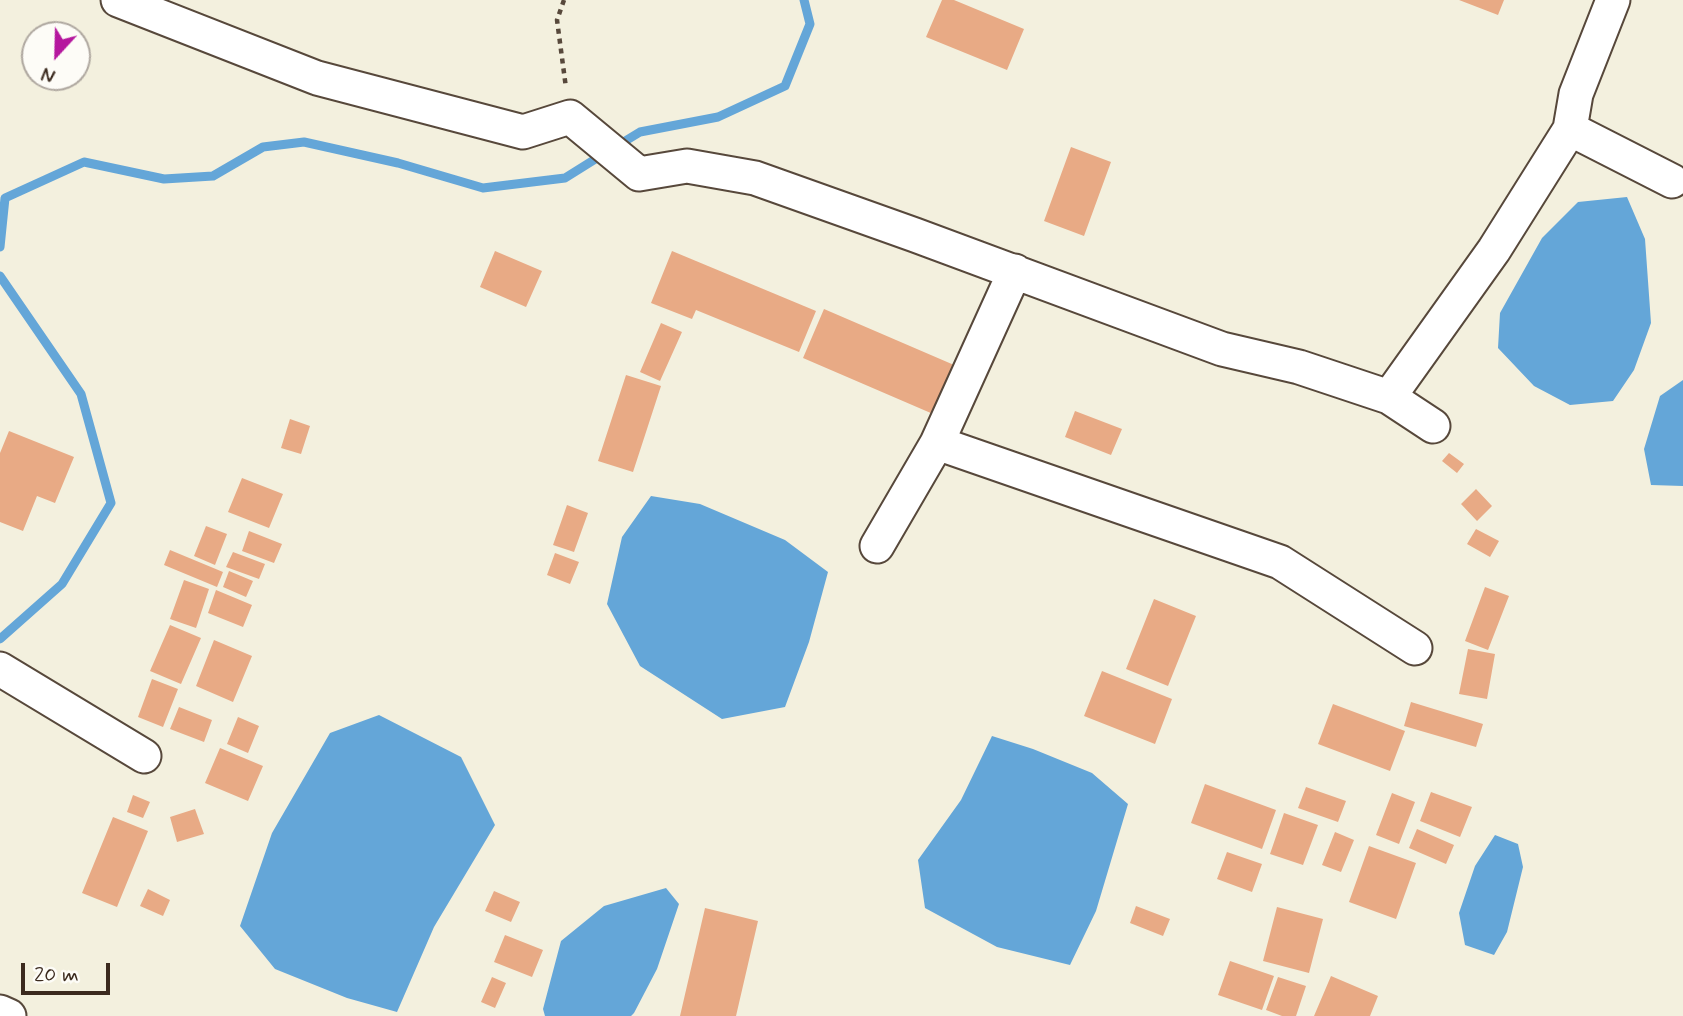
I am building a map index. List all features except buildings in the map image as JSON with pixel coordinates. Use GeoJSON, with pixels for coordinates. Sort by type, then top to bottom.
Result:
{"type":"FeatureCollection","features":[{"type":"Feature","properties":{"kind":"street"},"geometry":{"type":"LineString","coordinates":[[118,0],[317,78],[523,132],[570,117],[639,174],[687,166],[755,178],[1222,349],[1299,367],[1389,397],[1433,426]]}},
{"type":"Feature","properties":{"kind":"street"},"geometry":{"type":"LineString","coordinates":[[1389,397],[1494,250],[1570,129],[1576,94],[1613,0]]}},
{"type":"Feature","properties":{"kind":"street"},"geometry":{"type":"LineString","coordinates":[[1570,129],[1672,181]]}},
{"type":"Feature","properties":{"kind":"street"},"geometry":{"type":"LineString","coordinates":[[877,546],[937,443],[1015,271]]}},
{"type":"Feature","properties":{"kind":"street"},"geometry":{"type":"LineString","coordinates":[[937,443],[1280,562],[1415,648]]}},
{"type":"Feature","properties":{"kind":"street"},"geometry":{"type":"LineString","coordinates":[[0,669],[144,756]]}},
{"type":"Feature","properties":{"kind":"street"},"geometry":{"type":"LineString","coordinates":[[0,1012],[9,1016]]}},
{"type":"Feature","properties":{"kind":"path"},"geometry":{"type":"LineString","coordinates":[[564,0],[557,20],[570,117]]}},
{"type":"Feature","properties":{"kind":"water"},"geometry":{"type":"Polygon","coordinates":[[[1627,197],[1645,239],[1651,323],[1634,370],[1613,401],[1570,405],[1534,386],[1498,348],[1500,313],[1542,238],[1578,202],[1627,197]]]}},
{"type":"Feature","properties":{"kind":"water"},"geometry":{"type":"Polygon","coordinates":[[[1683,380],[1683,486],[1651,485],[1644,449],[1660,396],[1683,380]]]}},
{"type":"Feature","properties":{"kind":"water"},"geometry":{"type":"Polygon","coordinates":[[[651,496],[700,504],[785,540],[828,572],[809,642],[785,707],[722,719],[640,666],[607,604],[622,537],[651,496]]]}},
{"type":"Feature","properties":{"kind":"water"},"geometry":{"type":"Polygon","coordinates":[[[379,715],[461,757],[495,825],[434,927],[397,1012],[347,998],[275,969],[240,926],[272,833],[330,733],[379,715]]]}},
{"type":"Feature","properties":{"kind":"water"},"geometry":{"type":"Polygon","coordinates":[[[992,736],[1092,773],[1128,804],[1096,911],[1070,965],[997,947],[925,908],[918,860],[961,800],[992,736]]]}},
{"type":"Feature","properties":{"kind":"water"},"geometry":{"type":"Polygon","coordinates":[[[1495,835],[1518,844],[1523,867],[1507,932],[1494,955],[1465,945],[1459,913],[1475,866],[1495,835]]]}},
{"type":"Feature","properties":{"kind":"water"},"geometry":{"type":"Polygon","coordinates":[[[666,888],[679,904],[657,969],[634,1013],[631,1016],[545,1016],[543,1009],[561,941],[604,906],[666,888]]]}},
{"type":"Feature","properties":{"kind":"waterway"},"geometry":{"type":"LineString","coordinates":[[617,146],[640,132],[718,117],[785,86],[810,24],[804,0]]}},
{"type":"Feature","properties":{"kind":"waterway"},"geometry":{"type":"LineString","coordinates":[[0,247],[5,198],[84,162],[164,179],[213,176],[263,147],[304,142],[398,163],[483,188],[565,178],[605,153]]}},
{"type":"Feature","properties":{"kind":"waterway"},"geometry":{"type":"LineString","coordinates":[[0,276],[81,394],[111,503],[62,584],[0,639]]}}]}
